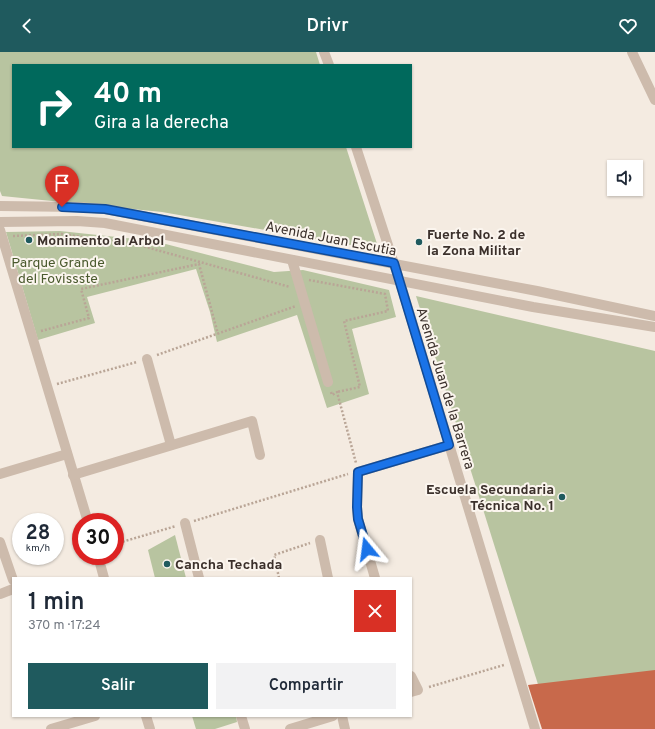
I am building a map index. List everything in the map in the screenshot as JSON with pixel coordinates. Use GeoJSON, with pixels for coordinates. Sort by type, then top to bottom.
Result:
{"type":"FeatureCollection","features":[{"type":"Feature","properties":{"kind":"street"},"geometry":{"type":"LineString","coordinates":[[324,52],[329,64]]}},
{"type":"Feature","properties":{"kind":"street"},"geometry":{"type":"LineString","coordinates":[[632,52],[655,100]]}},
{"type":"Feature","properties":{"kind":"street","name":"Avenida Juan de la Barrera"},"geometry":{"type":"LineString","coordinates":[[356,148],[400,282],[535,729]]}},
{"type":"Feature","properties":{"kind":"street","name":"Avenida Juan Escutia"},"geometry":{"type":"LineString","coordinates":[[0,206],[78,207],[105,209],[394,263],[655,316]]}},
{"type":"Feature","properties":{"kind":"street","name":"Avenida Juan Escutia"},"geometry":{"type":"LineString","coordinates":[[0,222],[77,221],[105,223],[400,282],[533,307],[655,327]]}},
{"type":"Feature","properties":{"kind":"street"},"geometry":{"type":"LineString","coordinates":[[0,230],[85,513]]}},
{"type":"Feature","properties":{"kind":"street"},"geometry":{"type":"LineString","coordinates":[[292,260],[328,382]]}},
{"type":"Feature","properties":{"kind":"street"},"geometry":{"type":"LineString","coordinates":[[533,307],[537,291]]}},
{"type":"Feature","properties":{"kind":"street"},"geometry":{"type":"LineString","coordinates":[[147,359],[171,445]]}},
{"type":"Feature","properties":{"kind":"street"},"geometry":{"type":"LineString","coordinates":[[73,475],[252,421],[260,456]]}},
{"type":"Feature","properties":{"kind":"street"},"geometry":{"type":"LineString","coordinates":[[375,577],[358,519],[358,472],[449,445]]}},
{"type":"Feature","properties":{"kind":"street"},"geometry":{"type":"LineString","coordinates":[[0,474],[67,454]]}},
{"type":"Feature","properties":{"kind":"street"},"geometry":{"type":"LineString","coordinates":[[185,523],[199,577]]}},
{"type":"Feature","properties":{"kind":"street"},"geometry":{"type":"LineString","coordinates":[[320,540],[328,577]]}},
{"type":"Feature","properties":{"kind":"street"},"geometry":{"type":"LineString","coordinates":[[0,542],[12,577]]}},
{"type":"Feature","properties":{"kind":"street"},"geometry":{"type":"LineString","coordinates":[[100,565],[104,577]]}},
{"type":"Feature","properties":{"kind":"street"},"geometry":{"type":"LineString","coordinates":[[0,594],[12,589]]}},
{"type":"Feature","properties":{"kind":"street"},"geometry":{"type":"LineString","coordinates":[[412,680],[415,691]]}},
{"type":"Feature","properties":{"kind":"street"},"geometry":{"type":"LineString","coordinates":[[51,729],[92,717]]}},
{"type":"Feature","properties":{"kind":"street"},"geometry":{"type":"LineString","coordinates":[[146,717],[150,729]]}},
{"type":"Feature","properties":{"kind":"street"},"geometry":{"type":"LineString","coordinates":[[241,717],[245,729]]}},
{"type":"Feature","properties":{"kind":"street"},"geometry":{"type":"LineString","coordinates":[[290,729],[330,717]]}},
{"type":"Feature","properties":{"kind":"street"},"geometry":{"type":"LineString","coordinates":[[342,717],[345,729]]}},
{"type":"Feature","properties":{"kind":"path"},"geometry":{"type":"LineString","coordinates":[[12,236],[61,234],[135,244],[290,287],[305,279],[385,294],[388,311],[344,321],[360,387],[337,392],[332,395],[328,382]]}},
{"type":"Feature","properties":{"kind":"path"},"geometry":{"type":"LineString","coordinates":[[38,324],[40,331],[89,318],[81,289],[199,264],[218,334]]}},
{"type":"Feature","properties":{"kind":"path"},"geometry":{"type":"LineString","coordinates":[[47,387],[147,359],[304,303]]}},
{"type":"Feature","properties":{"kind":"path"},"geometry":{"type":"LineString","coordinates":[[124,541],[358,472],[337,392]]}},
{"type":"Feature","properties":{"kind":"path"},"geometry":{"type":"LineString","coordinates":[[279,577],[274,555],[320,540]]}},
{"type":"Feature","properties":{"kind":"path"},"geometry":{"type":"LineString","coordinates":[[415,691],[515,662]]}},
{"type":"Feature","properties":{"kind":"green space"},"geometry":{"type":"Polygon","coordinates":[[[0,52],[316,52],[320,64],[12,64],[12,148],[346,148],[379,250],[162,212],[2,196],[0,191],[0,52]]]}},
{"type":"Feature","properties":{"kind":"green space","name":"Parque Grande del Fovissste"},"geometry":{"type":"Polygon","coordinates":[[[60,231],[154,241],[274,272],[303,270],[389,290],[396,317],[352,329],[369,394],[327,408],[297,315],[217,342],[210,312],[196,269],[87,297],[95,323],[38,340],[6,232],[60,231]]]}},
{"type":"Feature","properties":{"kind":"green space","name":"Escuela Secundaria Técnica No. 1"},"geometry":{"type":"Polygon","coordinates":[[[416,296],[655,351],[655,729],[552,729],[416,296]]]}},
{"type":"Feature","properties":{"kind":"green space","name":"Cancha Techada"},"geometry":{"type":"Polygon","coordinates":[[[175,535],[186,577],[155,577],[148,550],[175,535]]]}},
{"type":"Feature","properties":{"kind":"green space"},"geometry":{"type":"Polygon","coordinates":[[[192,717],[236,717],[237,722],[215,729],[196,729],[192,717]]]}},
{"type":"Feature","properties":{"kind":"building"},"geometry":{"type":"Polygon","coordinates":[[[655,670],[655,729],[542,729],[528,685],[655,670]]]}},
{"type":"Feature","properties":{"kind":"place","name":"Monimento al Arbol"},"geometry":{"type":"Point","coordinates":[29,240]}},
{"type":"Feature","properties":{"kind":"place","name":"Fuerte No. 2 de la Zona Militar"},"geometry":{"type":"Point","coordinates":[419,242]}},
{"type":"Feature","properties":{"kind":"place","name":"Escuela Secundaria Técnica No. 1"},"geometry":{"type":"Point","coordinates":[562,497]}},
{"type":"Feature","properties":{"kind":"place","name":"Cancha Techada"},"geometry":{"type":"Point","coordinates":[167,564]}},
{"type":"Feature","properties":{"kind":"route"},"geometry":{"type":"LineString","coordinates":[[62,207],[105,209],[394,263],[449,445],[358,472],[358,519],[367,549]]}}]}
